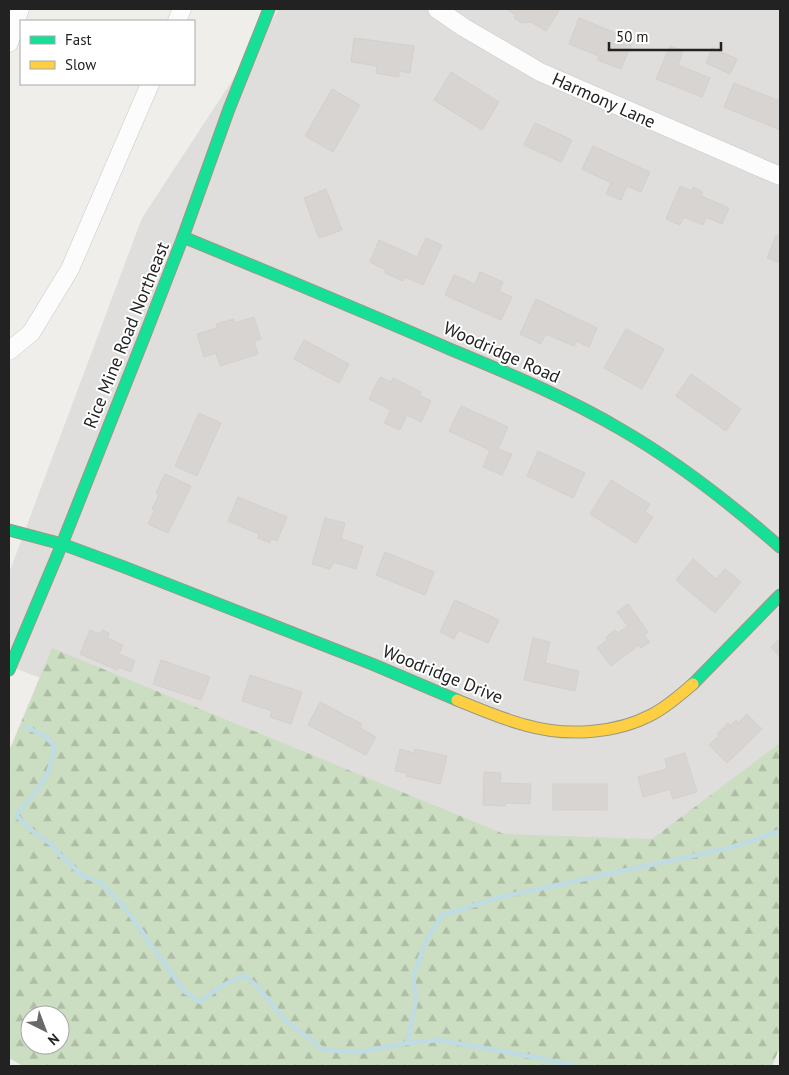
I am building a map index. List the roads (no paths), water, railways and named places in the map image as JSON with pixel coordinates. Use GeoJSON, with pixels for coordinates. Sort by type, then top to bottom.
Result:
{"type":"FeatureCollection","features":[{"type":"Feature","properties":{"kind":"street"},"geometry":{"type":"LineString","coordinates":[[9,43],[20,9]]}},
{"type":"Feature","properties":{"kind":"street","name":"Rice Mine Road Northeast"},"geometry":{"type":"LineString","coordinates":[[9,670],[62,544],[183,237],[229,109],[269,9]]}},
{"type":"Feature","properties":{"kind":"street","name":"Harmony Lane"},"geometry":{"type":"LineString","coordinates":[[437,9],[463,27],[540,72],[780,176]]}},
{"type":"Feature","properties":{"kind":"street"},"geometry":{"type":"LineString","coordinates":[[9,351],[31,333],[70,269],[150,85]]}},
{"type":"Feature","properties":{"kind":"street","name":"Woodridge Road"},"geometry":{"type":"LineString","coordinates":[[183,237],[542,388],[599,417],[645,444],[688,474],[731,506],[780,547]]}},
{"type":"Feature","properties":{"kind":"street","name":"Woodridge Drive"},"geometry":{"type":"LineString","coordinates":[[9,530],[62,544],[124,567],[363,660],[491,714],[527,726],[564,732],[600,731],[618,728],[636,722],[668,705],[696,682],[780,595]]}},
{"type":"Feature","properties":{"kind":"waterway"},"geometry":{"type":"LineString","coordinates":[[25,727],[44,735],[55,747],[48,773],[16,815],[30,829],[51,844],[83,876],[100,882],[125,908],[185,992],[200,1002],[218,988],[243,975],[257,986],[285,1020],[324,1050],[359,1052],[407,1043],[439,1040],[576,1066]]}},
{"type":"Feature","properties":{"kind":"waterway"},"geometry":{"type":"LineString","coordinates":[[407,1043],[416,1000],[413,977],[427,939],[442,915],[501,897],[729,848],[780,831]]}}]}
